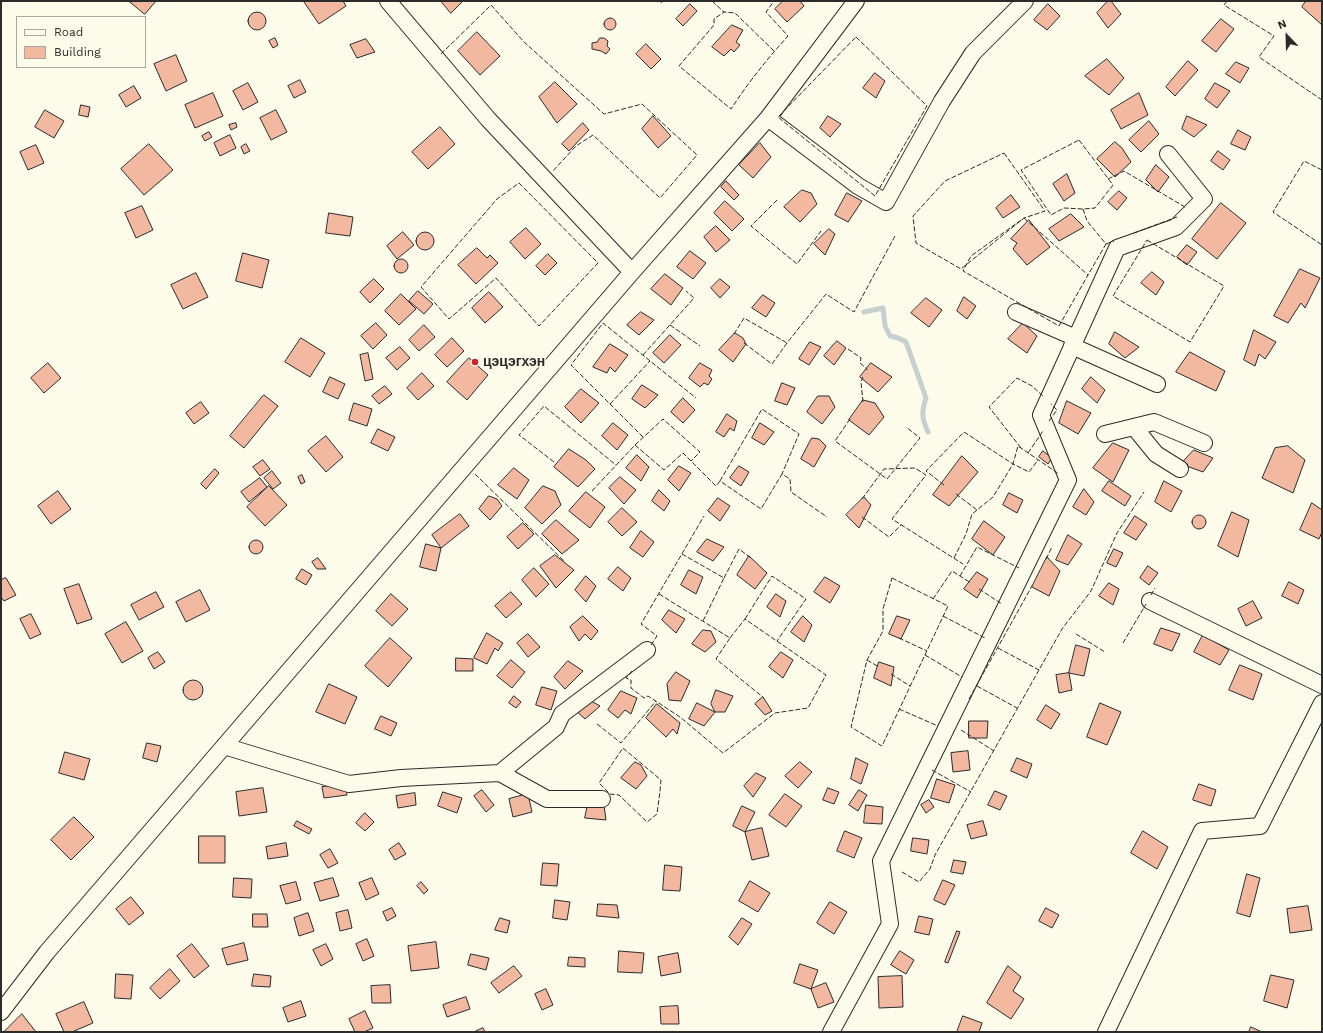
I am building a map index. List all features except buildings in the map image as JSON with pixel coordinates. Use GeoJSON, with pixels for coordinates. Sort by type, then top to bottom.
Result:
{"type":"FeatureCollection","features":[{"type":"Feature","properties":{"kind":"street"},"geometry":{"type":"LineString","coordinates":[[388,1],[488,119],[632,272]]}},
{"type":"Feature","properties":{"kind":"street"},"geometry":{"type":"LineString","coordinates":[[1,1012],[46,952],[632,272],[768,118],[856,1]]}},
{"type":"Feature","properties":{"kind":"street"},"geometry":{"type":"LineString","coordinates":[[768,118],[858,186],[886,202],[942,101],[973,53],[1025,1]]}},
{"type":"Feature","properties":{"kind":"street"},"geometry":{"type":"LineString","coordinates":[[831,1032],[890,924],[881,861],[1068,480],[1041,415],[1117,248],[1176,227],[1204,199],[1168,154]]}},
{"type":"Feature","properties":{"kind":"street"},"geometry":{"type":"LineString","coordinates":[[1016,312],[1157,384]]}},
{"type":"Feature","properties":{"kind":"street"},"geometry":{"type":"LineString","coordinates":[[1105,434],[1154,422],[1204,443]]}},
{"type":"Feature","properties":{"kind":"street"},"geometry":{"type":"LineString","coordinates":[[1134,427],[1156,454],[1180,470]]}},
{"type":"Feature","properties":{"kind":"street"},"geometry":{"type":"LineString","coordinates":[[1150,601],[1322,685]]}},
{"type":"Feature","properties":{"kind":"street"},"geometry":{"type":"LineString","coordinates":[[500,773],[556,727],[562,714],[647,650]]}},
{"type":"Feature","properties":{"kind":"street"},"geometry":{"type":"LineString","coordinates":[[1106,1032],[1202,831],[1260,826],[1322,703]]}},
{"type":"Feature","properties":{"kind":"street"},"geometry":{"type":"LineString","coordinates":[[224,746],[349,784],[400,778],[500,773],[547,799],[602,799]]}},
{"type":"Feature","properties":{"kind":"waterway"},"geometry":{"type":"LineString","coordinates":[[864,312],[883,308],[885,326],[890,336],[906,342],[926,398],[923,407],[923,415],[924,423],[928,432]]}},
{"type":"Feature","properties":{"kind":"fence"},"geometry":{"type":"LineString","coordinates":[[712,1],[724,12]]}},
{"type":"Feature","properties":{"kind":"fence"},"geometry":{"type":"LineString","coordinates":[[774,1],[766,12],[788,36],[758,71],[731,109],[679,66],[714,25],[714,19],[724,12],[735,13],[774,51]]}},
{"type":"Feature","properties":{"kind":"fence"},"geometry":{"type":"LineString","coordinates":[[1227,1],[1224,5],[1274,36],[1259,57],[1322,100]]}},
{"type":"Feature","properties":{"kind":"fence"},"geometry":{"type":"LineString","coordinates":[[441,54],[491,5],[524,42],[604,114],[642,104],[697,155],[660,198],[593,135],[576,146],[552,172]]}},
{"type":"Feature","properties":{"kind":"fence"},"geometry":{"type":"LineString","coordinates":[[856,37],[927,106],[875,196],[778,117],[856,37]]}},
{"type":"Feature","properties":{"kind":"fence"},"geometry":{"type":"LineString","coordinates":[[1079,140],[1113,185],[1095,208],[1064,208],[1051,215],[1021,170],[1079,140]]}},
{"type":"Feature","properties":{"kind":"fence"},"geometry":{"type":"LineString","coordinates":[[1004,153],[1045,211],[1024,218],[961,269],[916,243],[913,216],[945,181],[1004,153]]}},
{"type":"Feature","properties":{"kind":"fence"},"geometry":{"type":"LineString","coordinates":[[1322,170],[1304,161],[1273,212],[1322,245]]}},
{"type":"Feature","properties":{"kind":"fence"},"geometry":{"type":"LineString","coordinates":[[1108,179],[1124,171],[1185,207],[1184,209]]}},
{"type":"Feature","properties":{"kind":"fence"},"geometry":{"type":"LineString","coordinates":[[519,183],[598,263],[539,326],[496,278],[449,319],[421,287],[497,199],[519,183]]}},
{"type":"Feature","properties":{"kind":"fence"},"geometry":{"type":"LineString","coordinates":[[777,200],[751,226],[797,264],[821,231]]}},
{"type":"Feature","properties":{"kind":"fence"},"geometry":{"type":"LineString","coordinates":[[1083,209],[1087,221],[1106,244],[1087,275]]}},
{"type":"Feature","properties":{"kind":"fence"},"geometry":{"type":"LineString","coordinates":[[1134,233],[1177,217]]}},
{"type":"Feature","properties":{"kind":"fence"},"geometry":{"type":"LineString","coordinates":[[1024,218],[1088,275],[1059,326],[963,271],[971,256],[1024,218]]}},
{"type":"Feature","properties":{"kind":"fence"},"geometry":{"type":"LineString","coordinates":[[744,343],[772,364],[826,294],[854,312],[895,236]]}},
{"type":"Feature","properties":{"kind":"fence"},"geometry":{"type":"LineString","coordinates":[[1147,240],[1224,286],[1190,342],[1113,296],[1147,240]]}},
{"type":"Feature","properties":{"kind":"fence"},"geometry":{"type":"LineString","coordinates":[[1106,244],[1114,241]]}},
{"type":"Feature","properties":{"kind":"fence"},"geometry":{"type":"LineString","coordinates":[[643,355],[694,298],[686,291]]}},
{"type":"Feature","properties":{"kind":"fence"},"geometry":{"type":"LineString","coordinates":[[734,334],[744,318],[787,343]]}},
{"type":"Feature","properties":{"kind":"fence"},"geometry":{"type":"LineString","coordinates":[[643,437],[571,365],[603,323],[696,398]]}},
{"type":"Feature","properties":{"kind":"fence"},"geometry":{"type":"LineString","coordinates":[[670,325],[700,346]]}},
{"type":"Feature","properties":{"kind":"fence"},"geometry":{"type":"LineString","coordinates":[[848,349],[861,358],[860,363],[867,370]]}},
{"type":"Feature","properties":{"kind":"fence"},"geometry":{"type":"LineString","coordinates":[[610,404],[650,361]]}},
{"type":"Feature","properties":{"kind":"fence"},"geometry":{"type":"LineString","coordinates":[[863,377],[861,382],[863,402]]}},
{"type":"Feature","properties":{"kind":"fence"},"geometry":{"type":"LineString","coordinates":[[1021,448],[989,407],[1017,378],[1032,386],[1044,397]]}},
{"type":"Feature","properties":{"kind":"fence"},"geometry":{"type":"LineString","coordinates":[[1049,421],[1057,410],[1051,404]]}},
{"type":"Feature","properties":{"kind":"fence"},"geometry":{"type":"LineString","coordinates":[[554,462],[519,435],[544,406],[616,465]]}},
{"type":"Feature","properties":{"kind":"fence"},"geometry":{"type":"LineString","coordinates":[[720,481],[762,409],[799,434],[782,474]]}},
{"type":"Feature","properties":{"kind":"fence"},"geometry":{"type":"LineString","coordinates":[[635,445],[663,419],[700,452],[691,461]]}},
{"type":"Feature","properties":{"kind":"fence"},"geometry":{"type":"LineString","coordinates":[[850,419],[835,441],[887,479],[920,438],[906,427]]}},
{"type":"Feature","properties":{"kind":"fence"},"geometry":{"type":"LineString","coordinates":[[1028,453],[1043,431]]}},
{"type":"Feature","properties":{"kind":"fence"},"geometry":{"type":"LineString","coordinates":[[944,485],[926,471],[964,432],[1013,464],[1029,472],[1038,460]]}},
{"type":"Feature","properties":{"kind":"fence"},"geometry":{"type":"LineString","coordinates":[[592,491],[635,445],[664,470],[683,453],[716,486],[720,481],[761,509],[782,474],[790,479],[791,492],[827,517]]}},
{"type":"Feature","properties":{"kind":"fence"},"geometry":{"type":"LineString","coordinates":[[954,558],[966,534],[972,514],[993,497],[1013,464],[1018,446],[1059,474]]}},
{"type":"Feature","properties":{"kind":"fence"},"geometry":{"type":"LineString","coordinates":[[862,499],[884,469],[915,468],[926,475],[892,519],[963,564]]}},
{"type":"Feature","properties":{"kind":"fence"},"geometry":{"type":"LineString","coordinates":[[475,474],[565,562]]}},
{"type":"Feature","properties":{"kind":"fence"},"geometry":{"type":"LineString","coordinates":[[902,872],[919,882],[930,869],[935,855],[1062,629],[1091,591],[1117,533],[1144,492]]}},
{"type":"Feature","properties":{"kind":"fence"},"geometry":{"type":"LineString","coordinates":[[956,494],[977,510]]}},
{"type":"Feature","properties":{"kind":"fence"},"geometry":{"type":"LineString","coordinates":[[651,645],[657,636],[641,624],[704,516]]}},
{"type":"Feature","properties":{"kind":"fence"},"geometry":{"type":"LineString","coordinates":[[862,517],[889,537],[901,525]]}},
{"type":"Feature","properties":{"kind":"fence"},"geometry":{"type":"LineString","coordinates":[[960,576],[977,547],[1019,568]]}},
{"type":"Feature","properties":{"kind":"fence"},"geometry":{"type":"LineString","coordinates":[[1046,559],[1052,547]]}},
{"type":"Feature","properties":{"kind":"fence"},"geometry":{"type":"LineString","coordinates":[[724,578],[739,549],[751,558]]}},
{"type":"Feature","properties":{"kind":"fence"},"geometry":{"type":"LineString","coordinates":[[682,554],[724,578],[703,621]]}},
{"type":"Feature","properties":{"kind":"fence"},"geometry":{"type":"LineString","coordinates":[[933,599],[952,571],[971,583]]}},
{"type":"Feature","properties":{"kind":"fence"},"geometry":{"type":"LineString","coordinates":[[745,619],[772,576],[806,599],[777,641]]}},
{"type":"Feature","properties":{"kind":"fence"},"geometry":{"type":"LineString","coordinates":[[892,578],[948,606],[882,746],[851,727],[867,660],[883,631],[883,609],[892,578]]}},
{"type":"Feature","properties":{"kind":"fence"},"geometry":{"type":"LineString","coordinates":[[969,699],[1032,586]]}},
{"type":"Feature","properties":{"kind":"fence"},"geometry":{"type":"LineString","coordinates":[[1151,595],[1155,588]]}},
{"type":"Feature","properties":{"kind":"fence"},"geometry":{"type":"LineString","coordinates":[[979,589],[1002,604]]}},
{"type":"Feature","properties":{"kind":"fence"},"geometry":{"type":"LineString","coordinates":[[659,594],[730,638],[716,659],[764,698]]}},
{"type":"Feature","properties":{"kind":"fence"},"geometry":{"type":"LineString","coordinates":[[1123,643],[1146,604]]}},
{"type":"Feature","properties":{"kind":"fence"},"geometry":{"type":"LineString","coordinates":[[943,616],[985,638]]}},
{"type":"Feature","properties":{"kind":"fence"},"geometry":{"type":"LineString","coordinates":[[632,671],[626,678],[631,680],[631,688],[644,698],[648,696],[680,717],[723,753],[775,713],[808,708],[826,675],[745,619],[730,638]]}},
{"type":"Feature","properties":{"kind":"fence"},"geometry":{"type":"LineString","coordinates":[[1076,634],[1105,652]]}},
{"type":"Feature","properties":{"kind":"fence"},"geometry":{"type":"LineString","coordinates":[[899,638],[927,651]]}},
{"type":"Feature","properties":{"kind":"fence"},"geometry":{"type":"LineString","coordinates":[[998,648],[1039,670]]}},
{"type":"Feature","properties":{"kind":"fence"},"geometry":{"type":"LineString","coordinates":[[925,655],[962,677]]}},
{"type":"Feature","properties":{"kind":"fence"},"geometry":{"type":"LineString","coordinates":[[867,660],[879,667]]}},
{"type":"Feature","properties":{"kind":"fence"},"geometry":{"type":"LineString","coordinates":[[891,674],[910,686]]}},
{"type":"Feature","properties":{"kind":"fence"},"geometry":{"type":"LineString","coordinates":[[977,686],[1017,708]]}},
{"type":"Feature","properties":{"kind":"fence"},"geometry":{"type":"LineString","coordinates":[[597,724],[621,743],[656,701]]}},
{"type":"Feature","properties":{"kind":"fence"},"geometry":{"type":"LineString","coordinates":[[899,709],[938,726]]}},
{"type":"Feature","properties":{"kind":"fence"},"geometry":{"type":"LineString","coordinates":[[961,730],[994,751]]}},
{"type":"Feature","properties":{"kind":"fence"},"geometry":{"type":"LineString","coordinates":[[623,748],[661,780],[657,814],[647,822],[619,795],[610,794],[599,783],[623,748]]}},
{"type":"Feature","properties":{"kind":"fence"},"geometry":{"type":"LineString","coordinates":[[932,770],[971,792]]}},
{"type":"Feature","properties":{"kind":"place","name":"цэцэгхэн"},"geometry":{"type":"Point","coordinates":[475,362]}}]}
